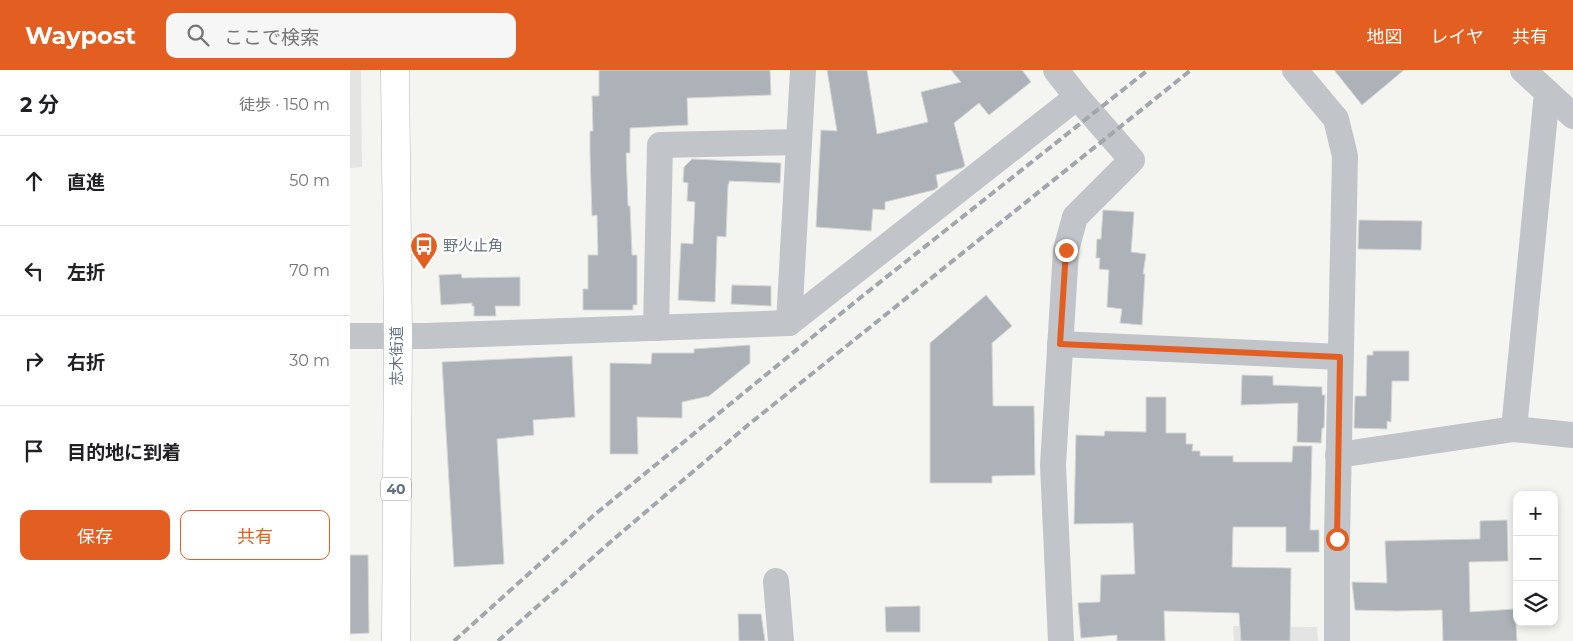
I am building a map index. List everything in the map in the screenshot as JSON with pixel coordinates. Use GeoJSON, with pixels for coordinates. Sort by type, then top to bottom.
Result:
{"type":"FeatureCollection","features":[{"type":"Feature","properties":{"kind":"main road","name":"志木街道"},"geometry":{"type":"LineString","coordinates":[[395,70],[398,336],[396,641]]}},
{"type":"Feature","properties":{"kind":"street"},"geometry":{"type":"LineString","coordinates":[[789,323],[803,70]]}},
{"type":"Feature","properties":{"kind":"street"},"geometry":{"type":"LineString","coordinates":[[1056,70],[1132,160],[1075,217],[1066,250],[1053,466],[1061,641]]}},
{"type":"Feature","properties":{"kind":"street"},"geometry":{"type":"LineString","coordinates":[[1295,70],[1336,119],[1345,156],[1338,455],[1337,641]]}},
{"type":"Feature","properties":{"kind":"street"},"geometry":{"type":"LineString","coordinates":[[1523,70],[1573,116]]}},
{"type":"Feature","properties":{"kind":"street"},"geometry":{"type":"LineString","coordinates":[[1514,429],[1547,93]]}},
{"type":"Feature","properties":{"kind":"street"},"geometry":{"type":"LineString","coordinates":[[350,336],[789,323],[1077,97]]}},
{"type":"Feature","properties":{"kind":"street"},"geometry":{"type":"LineString","coordinates":[[656,328],[660,145],[799,142]]}},
{"type":"Feature","properties":{"kind":"street"},"geometry":{"type":"LineString","coordinates":[[1060,344],[1340,357]]}},
{"type":"Feature","properties":{"kind":"street"},"geometry":{"type":"LineString","coordinates":[[1338,455],[1514,429],[1573,435]]}},
{"type":"Feature","properties":{"kind":"street"},"geometry":{"type":"LineString","coordinates":[[776,581],[781,641]]}},
{"type":"Feature","properties":{"kind":"shaded area"},"geometry":{"type":"Polygon","coordinates":[[[350,70],[361,70],[362,167],[350,168],[350,70]]]}},
{"type":"Feature","properties":{"kind":"shaded area"},"geometry":{"type":"Polygon","coordinates":[[[1233,626],[1317,627],[1318,641],[1234,641],[1233,626]]]}},
{"type":"Feature","properties":{"kind":"building"},"geometry":{"type":"Polygon","coordinates":[[[599,70],[770,70],[771,95],[687,98],[688,125],[630,128],[630,153],[626,153],[628,206],[630,206],[632,255],[637,255],[637,305],[633,305],[633,310],[583,310],[583,289],[588,289],[588,255],[598,255],[597,215],[592,216],[590,131],[593,131],[592,96],[599,96],[599,70]]]}},
{"type":"Feature","properties":{"kind":"building"},"geometry":{"type":"Polygon","coordinates":[[[827,70],[867,70],[877,134],[928,122],[921,92],[961,82],[951,70],[1022,70],[1031,82],[989,115],[979,103],[954,123],[965,166],[936,175],[938,187],[934,190],[885,202],[885,210],[873,209],[871,231],[816,227],[821,130],[837,131],[827,70]]]}},
{"type":"Feature","properties":{"kind":"building"},"geometry":{"type":"Polygon","coordinates":[[[1334,70],[1404,70],[1362,105],[1334,70]]]}},
{"type":"Feature","properties":{"kind":"building"},"geometry":{"type":"Polygon","coordinates":[[[692,159],[781,163],[780,183],[729,181],[726,237],[717,236],[715,302],[678,300],[681,243],[693,244],[695,202],[687,201],[688,183],[683,182],[684,167],[692,159]]]}},
{"type":"Feature","properties":{"kind":"building"},"geometry":{"type":"Polygon","coordinates":[[[1103,210],[1134,212],[1131,252],[1146,254],[1143,274],[1145,274],[1142,325],[1120,323],[1122,309],[1107,307],[1109,270],[1099,269],[1100,258],[1096,258],[1097,239],[1101,239],[1103,210]]]}},
{"type":"Feature","properties":{"kind":"building"},"geometry":{"type":"Polygon","coordinates":[[[1359,220],[1422,221],[1421,250],[1358,249],[1359,220]]]}},
{"type":"Feature","properties":{"kind":"building"},"geometry":{"type":"Polygon","coordinates":[[[461,274],[462,278],[520,277],[520,306],[495,306],[496,316],[474,316],[474,306],[472,306],[472,303],[441,305],[439,275],[461,274]]]}},
{"type":"Feature","properties":{"kind":"building"},"geometry":{"type":"Polygon","coordinates":[[[732,285],[771,286],[771,306],[731,304],[732,285]]]}},
{"type":"Feature","properties":{"kind":"building"},"geometry":{"type":"Polygon","coordinates":[[[986,295],[1012,326],[992,343],[993,406],[1034,406],[1035,475],[992,476],[992,483],[930,483],[930,343],[986,295]]]}},
{"type":"Feature","properties":{"kind":"building"},"geometry":{"type":"Polygon","coordinates":[[[750,345],[750,363],[709,396],[682,402],[682,418],[637,417],[638,454],[610,454],[610,363],[651,364],[652,353],[694,353],[694,349],[750,345]]]}},
{"type":"Feature","properties":{"kind":"building"},"geometry":{"type":"Polygon","coordinates":[[[1373,351],[1409,351],[1409,381],[1392,381],[1391,422],[1387,421],[1387,429],[1354,428],[1355,396],[1366,396],[1367,355],[1373,355],[1373,351]]]}},
{"type":"Feature","properties":{"kind":"building"},"geometry":{"type":"Polygon","coordinates":[[[572,356],[575,417],[533,420],[534,435],[497,439],[504,564],[454,567],[442,362],[572,356]]]}},
{"type":"Feature","properties":{"kind":"building"},"geometry":{"type":"Polygon","coordinates":[[[1242,375],[1273,376],[1273,385],[1322,387],[1322,395],[1325,395],[1324,428],[1322,428],[1321,443],[1297,442],[1298,403],[1241,405],[1242,375]]]}},
{"type":"Feature","properties":{"kind":"building"},"geometry":{"type":"Polygon","coordinates":[[[1146,397],[1166,397],[1166,433],[1186,433],[1186,444],[1193,444],[1192,451],[1200,451],[1200,456],[1233,456],[1233,462],[1292,462],[1293,446],[1312,446],[1310,530],[1319,530],[1319,552],[1286,552],[1286,527],[1233,527],[1232,567],[1291,568],[1290,641],[1241,641],[1239,613],[1164,611],[1165,641],[1117,641],[1117,635],[1081,638],[1078,603],[1100,602],[1101,575],[1135,574],[1133,523],[1074,524],[1076,435],[1104,436],[1105,431],[1146,432],[1146,397]]]}},
{"type":"Feature","properties":{"kind":"building"},"geometry":{"type":"Polygon","coordinates":[[[1507,520],[1508,561],[1469,562],[1470,612],[1513,609],[1513,626],[1516,626],[1517,641],[1443,641],[1442,610],[1355,610],[1352,582],[1387,583],[1385,541],[1480,539],[1480,521],[1507,520]]]}},
{"type":"Feature","properties":{"kind":"building"},"geometry":{"type":"Polygon","coordinates":[[[350,555],[368,555],[369,633],[350,634],[350,555]]]}},
{"type":"Feature","properties":{"kind":"building"},"geometry":{"type":"Polygon","coordinates":[[[920,606],[920,632],[886,632],[885,607],[920,606]]]}},
{"type":"Feature","properties":{"kind":"building"},"geometry":{"type":"Polygon","coordinates":[[[738,614],[761,614],[765,641],[739,641],[738,614]]]}},
{"type":"Feature","properties":{"kind":"railway"},"geometry":{"type":"LineString","coordinates":[[454,641],[593,516],[860,298],[1148,70]]}},
{"type":"Feature","properties":{"kind":"railway"},"geometry":{"type":"LineString","coordinates":[[498,641],[748,425],[1191,70]]}},
{"type":"Feature","properties":{"kind":"place","name":"野火止角"},"geometry":{"type":"Point","coordinates":[424,270]}},
{"type":"Feature","properties":{"kind":"route"},"geometry":{"type":"LineString","coordinates":[[1066,250],[1060,344],[1340,357],[1337,539]]}}]}
